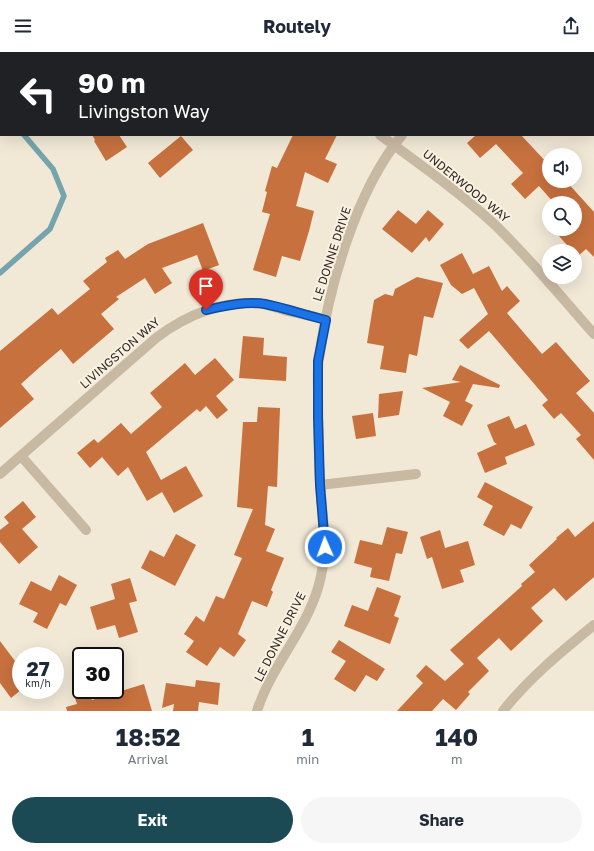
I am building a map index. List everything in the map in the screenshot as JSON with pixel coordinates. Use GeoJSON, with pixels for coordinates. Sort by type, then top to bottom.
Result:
{"type":"FeatureCollection","features":[{"type":"Feature","properties":{"kind":"street","name":"UNDERWOOD WAY"},"geometry":{"type":"LineString","coordinates":[[381,136],[493,223],[524,255],[594,334]]}},
{"type":"Feature","properties":{"kind":"street","name":"LE DONNE DRIVE"},"geometry":{"type":"LineString","coordinates":[[257,711],[273,674],[307,616],[319,583],[324,557],[325,537],[320,485],[318,361],[337,273],[353,226],[380,166],[401,136]]}},
{"type":"Feature","properties":{"kind":"street","name":"LIVINGSTON WAY"},"geometry":{"type":"LineString","coordinates":[[0,474],[156,338],[187,317],[225,305],[244,303],[264,304],[326,320]]}},
{"type":"Feature","properties":{"kind":"street"},"geometry":{"type":"LineString","coordinates":[[21,456],[86,530]]}},
{"type":"Feature","properties":{"kind":"street"},"geometry":{"type":"LineString","coordinates":[[320,485],[416,474]]}},
{"type":"Feature","properties":{"kind":"street"},"geometry":{"type":"LineString","coordinates":[[502,711],[555,657],[594,625]]}},
{"type":"Feature","properties":{"kind":"building"},"geometry":{"type":"Polygon","coordinates":[[[93,136],[120,136],[127,147],[106,161],[94,141],[95,140],[93,136]]]}},
{"type":"Feature","properties":{"kind":"building"},"geometry":{"type":"Polygon","coordinates":[[[181,136],[193,150],[160,178],[148,163],[181,136]]]}},
{"type":"Feature","properties":{"kind":"building"},"geometry":{"type":"Polygon","coordinates":[[[293,136],[336,136],[325,159],[337,164],[328,183],[305,172],[296,206],[314,211],[300,261],[282,256],[276,277],[253,270],[270,214],[262,212],[267,192],[265,191],[272,166],[277,168],[293,136]]]}},
{"type":"Feature","properties":{"kind":"building"},"geometry":{"type":"Polygon","coordinates":[[[475,136],[522,136],[542,158],[542,188],[572,188],[580,196],[548,196],[539,186],[525,199],[511,184],[523,173],[496,144],[480,158],[467,143],[475,136]]]}},
{"type":"Feature","properties":{"kind":"building"},"geometry":{"type":"Polygon","coordinates":[[[582,199],[594,212],[594,257],[586,249],[582,253],[582,244],[566,244],[559,236],[582,236],[582,199]]]}},
{"type":"Feature","properties":{"kind":"building"},"geometry":{"type":"Polygon","coordinates":[[[398,210],[416,224],[428,210],[444,224],[429,242],[426,237],[412,253],[382,229],[398,210]]]}},
{"type":"Feature","properties":{"kind":"building"},"geometry":{"type":"Polygon","coordinates":[[[203,223],[219,265],[203,271],[197,255],[162,268],[172,283],[155,294],[145,278],[116,297],[119,299],[101,314],[114,329],[73,364],[61,349],[41,366],[21,384],[34,399],[0,428],[0,351],[52,308],[58,315],[90,289],[83,281],[107,262],[105,258],[118,250],[125,259],[148,244],[203,223]]]}},
{"type":"Feature","properties":{"kind":"building"},"geometry":{"type":"Polygon","coordinates":[[[462,253],[473,274],[489,266],[502,291],[507,286],[520,301],[507,313],[542,354],[556,342],[590,381],[576,393],[594,413],[594,460],[576,439],[581,435],[561,413],[554,419],[542,405],[548,400],[489,331],[468,349],[459,340],[488,314],[474,288],[462,294],[451,285],[440,265],[462,253]]]}},
{"type":"Feature","properties":{"kind":"building"},"geometry":{"type":"Polygon","coordinates":[[[417,277],[443,283],[433,318],[424,316],[417,356],[409,354],[406,373],[380,369],[384,346],[367,343],[374,300],[385,294],[393,296],[395,289],[417,277]]]}},
{"type":"Feature","properties":{"kind":"building"},"geometry":{"type":"Polygon","coordinates":[[[243,336],[264,338],[263,355],[287,357],[286,381],[239,378],[243,336]]]}},
{"type":"Feature","properties":{"kind":"building"},"geometry":{"type":"Polygon","coordinates":[[[215,358],[234,380],[216,396],[228,410],[217,419],[206,406],[200,412],[197,409],[146,452],[161,480],[186,466],[203,496],[174,513],[162,492],[147,501],[128,467],[118,476],[102,457],[90,468],[77,453],[94,439],[98,443],[121,423],[131,434],[162,407],[150,393],[185,363],[195,375],[215,358]]]}},
{"type":"Feature","properties":{"kind":"building"},"geometry":{"type":"Polygon","coordinates":[[[460,365],[500,385],[499,388],[473,384],[465,401],[473,405],[462,426],[443,416],[450,402],[422,388],[461,382],[452,380],[460,365]]]}},
{"type":"Feature","properties":{"kind":"building"},"geometry":{"type":"Polygon","coordinates":[[[403,391],[399,415],[378,418],[379,394],[403,391]]]}},
{"type":"Feature","properties":{"kind":"building"},"geometry":{"type":"Polygon","coordinates":[[[258,407],[280,408],[277,487],[268,486],[265,525],[275,529],[266,551],[284,558],[271,590],[273,592],[267,607],[252,601],[238,634],[246,640],[234,657],[220,647],[207,666],[186,652],[194,641],[184,634],[196,616],[204,622],[216,596],[224,599],[242,558],[234,555],[253,509],[237,507],[243,422],[257,422],[258,407]]]}},
{"type":"Feature","properties":{"kind":"building"},"geometry":{"type":"Polygon","coordinates":[[[373,413],[376,436],[356,439],[352,416],[373,413]]]}},
{"type":"Feature","properties":{"kind":"building"},"geometry":{"type":"Polygon","coordinates":[[[509,416],[515,429],[526,424],[535,445],[505,457],[507,464],[485,473],[477,453],[497,444],[494,442],[487,425],[509,416]]]}},
{"type":"Feature","properties":{"kind":"building"},"geometry":{"type":"Polygon","coordinates":[[[485,482],[533,507],[521,529],[511,524],[504,536],[483,525],[493,506],[477,497],[485,482]]]}},
{"type":"Feature","properties":{"kind":"building"},"geometry":{"type":"Polygon","coordinates":[[[23,501],[36,517],[22,529],[38,547],[19,564],[0,542],[0,530],[9,523],[4,517],[23,501]]]}},
{"type":"Feature","properties":{"kind":"building"},"geometry":{"type":"Polygon","coordinates":[[[594,521],[594,577],[566,601],[554,588],[531,608],[543,621],[511,651],[499,638],[477,658],[489,671],[468,692],[470,694],[456,710],[443,699],[432,711],[397,711],[423,683],[416,676],[426,665],[445,681],[464,664],[450,650],[522,586],[521,584],[535,572],[529,565],[557,539],[556,538],[568,528],[575,537],[594,521]]]}},
{"type":"Feature","properties":{"kind":"building"},"geometry":{"type":"Polygon","coordinates":[[[387,527],[408,532],[402,554],[396,553],[389,581],[370,577],[372,568],[354,563],[360,540],[382,545],[387,527]]]}},
{"type":"Feature","properties":{"kind":"building"},"geometry":{"type":"Polygon","coordinates":[[[440,530],[445,548],[468,541],[475,565],[460,570],[464,582],[442,589],[432,557],[427,559],[420,537],[440,530]]]}},
{"type":"Feature","properties":{"kind":"building"},"geometry":{"type":"Polygon","coordinates":[[[176,534],[196,545],[175,586],[141,568],[150,550],[164,557],[176,534]]]}},
{"type":"Feature","properties":{"kind":"building"},"geometry":{"type":"Polygon","coordinates":[[[59,575],[77,585],[66,606],[60,603],[47,629],[33,622],[38,613],[19,604],[31,581],[51,591],[59,575]]]}},
{"type":"Feature","properties":{"kind":"building"},"geometry":{"type":"Polygon","coordinates":[[[130,578],[137,601],[129,603],[138,632],[119,638],[115,625],[97,630],[90,607],[115,599],[111,584],[130,578]]]}},
{"type":"Feature","properties":{"kind":"building"},"geometry":{"type":"Polygon","coordinates":[[[377,587],[401,596],[394,616],[399,618],[390,644],[344,626],[352,605],[368,611],[377,587]]]}},
{"type":"Feature","properties":{"kind":"building"},"geometry":{"type":"Polygon","coordinates":[[[339,640],[385,669],[377,681],[366,675],[355,692],[334,679],[346,661],[331,652],[339,640]]]}},
{"type":"Feature","properties":{"kind":"building"},"geometry":{"type":"Polygon","coordinates":[[[0,641],[12,657],[11,698],[0,683],[0,641]]]}},
{"type":"Feature","properties":{"kind":"building"},"geometry":{"type":"Polygon","coordinates":[[[196,680],[220,683],[218,705],[199,702],[198,711],[173,711],[174,704],[162,708],[166,683],[195,687],[196,680]]]}},
{"type":"Feature","properties":{"kind":"building"},"geometry":{"type":"Polygon","coordinates":[[[144,684],[152,711],[67,711],[66,707],[77,704],[75,699],[124,699],[124,690],[144,684]]]}},
{"type":"Feature","properties":{"kind":"waterway"},"geometry":{"type":"LineString","coordinates":[[0,273],[50,229],[64,196],[53,169],[25,136]]}},
{"type":"Feature","properties":{"kind":"route"},"geometry":{"type":"LineString","coordinates":[[206,310],[225,305],[244,303],[264,304],[326,320],[318,361],[320,485],[325,547]]}}]}
